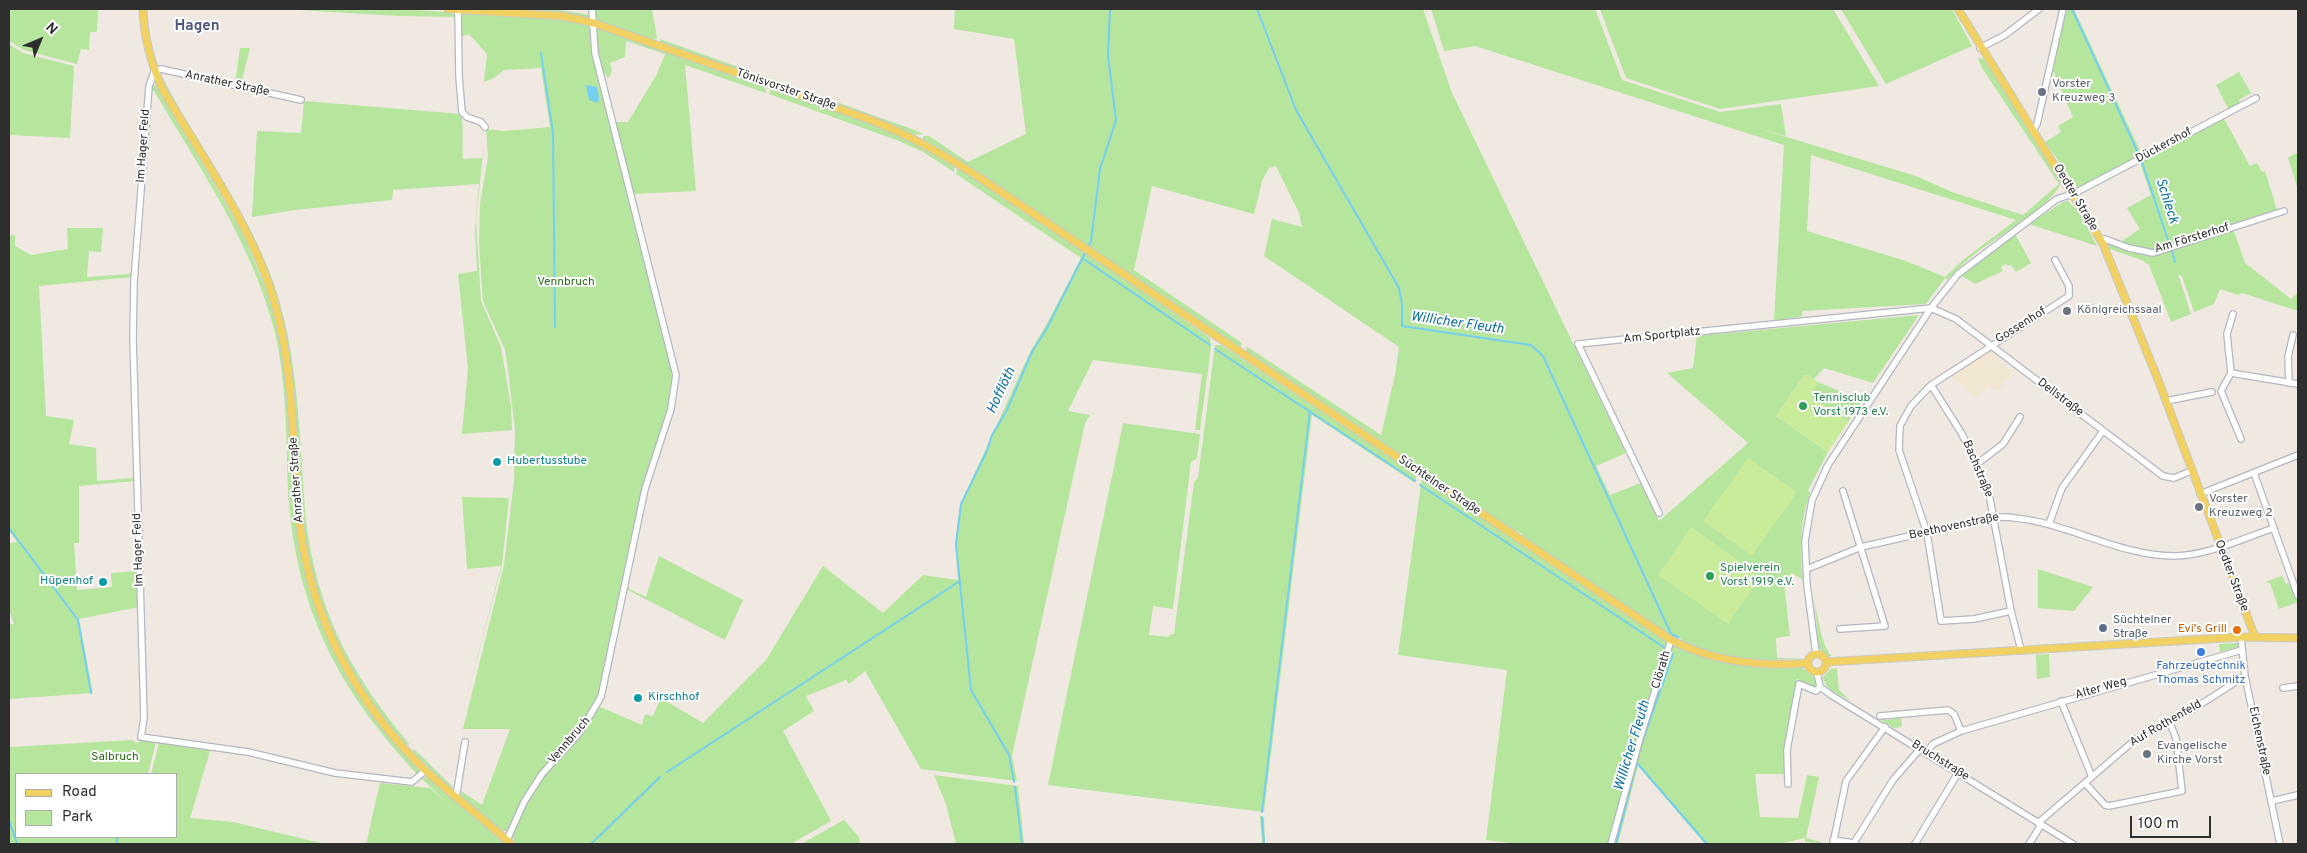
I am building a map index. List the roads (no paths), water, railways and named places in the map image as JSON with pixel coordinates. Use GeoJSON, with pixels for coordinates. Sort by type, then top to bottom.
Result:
{"type":"FeatureCollection","features":[{"type":"Feature","properties":{"kind":"main road","name":"Anrather Straße"},"geometry":{"type":"LineString","coordinates":[[143,9],[149,54],[154,72],[237,216],[263,268],[276,306],[288,356],[300,527],[308,571],[321,611],[342,660],[364,698],[396,740],[426,770],[509,842]]}},
{"type":"Feature","properties":{"kind":"main road","name":"Tönisvorster Straße"},"geometry":{"type":"LineString","coordinates":[[448,9],[562,16],[594,23],[896,130],[942,153],[1087,250]]}},
{"type":"Feature","properties":{"kind":"main road","name":"Oedter Straße"},"geometry":{"type":"LineString","coordinates":[[1958,9],[1980,48],[2100,239],[2116,274],[2166,402],[2255,637]]}},
{"type":"Feature","properties":{"kind":"main road","name":"Süchtelner Straße"},"geometry":{"type":"LineString","coordinates":[[1087,250],[1671,640],[1714,658],[1743,662],[1808,663]]}},
{"type":"Feature","properties":{"kind":"main road"},"geometry":{"type":"LineString","coordinates":[[1826,662],[2241,637],[2298,638]]}},
{"type":"Feature","properties":{"kind":"main road"},"geometry":{"type":"LineString","coordinates":[[1816,654],[1823,656],[1826,662],[1824,669],[1817,672],[1811,669],[1808,663],[1810,658],[1816,654]]}},
{"type":"Feature","properties":{"kind":"street"},"geometry":{"type":"LineString","coordinates":[[458,9],[459,76],[462,112],[467,117],[481,122],[484,127]]}},
{"type":"Feature","properties":{"kind":"street","name":"Vennbruch"},"geometry":{"type":"LineString","coordinates":[[509,842],[524,802],[542,774],[580,732],[602,697],[645,489],[671,408],[676,376],[595,53],[592,9]]}},
{"type":"Feature","properties":{"kind":"street"},"geometry":{"type":"LineString","coordinates":[[1980,48],[2005,35],[2039,9]]}},
{"type":"Feature","properties":{"kind":"street"},"geometry":{"type":"LineString","coordinates":[[2033,131],[2037,124],[2063,9]]}},
{"type":"Feature","properties":{"kind":"street","name":"Anrather Straße"},"geometry":{"type":"LineString","coordinates":[[154,72],[161,69],[301,100]]}},
{"type":"Feature","properties":{"kind":"street","name":"Im Hager Feld"},"geometry":{"type":"LineString","coordinates":[[154,72],[149,86],[134,281],[135,404],[144,717],[142,737],[248,752],[335,773],[412,782],[426,770]]}},
{"type":"Feature","properties":{"kind":"street","name":"Dückershof"},"geometry":{"type":"LineString","coordinates":[[2073,194],[2256,98]]}},
{"type":"Feature","properties":{"kind":"street"},"geometry":{"type":"LineString","coordinates":[[1816,654],[1805,541],[1812,500],[1828,465],[1931,308],[1958,274],[2057,199],[2073,194]]}},
{"type":"Feature","properties":{"kind":"street","name":"Am Försterhof"},"geometry":{"type":"LineString","coordinates":[[2100,239],[2105,239],[2128,248],[2153,253],[2284,211]]}},
{"type":"Feature","properties":{"kind":"street","name":"Gossenhof"},"geometry":{"type":"LineString","coordinates":[[1990,345],[2069,296],[2069,286],[2056,260]]}},
{"type":"Feature","properties":{"kind":"street","name":"Dellstraße"},"geometry":{"type":"LineString","coordinates":[[1931,308],[1956,318],[2163,476],[2174,478],[2191,471]]}},
{"type":"Feature","properties":{"kind":"street","name":"Am Sportplatz"},"geometry":{"type":"LineString","coordinates":[[1659,513],[1578,344],[1931,308]]}},
{"type":"Feature","properties":{"kind":"street"},"geometry":{"type":"LineString","coordinates":[[2233,314],[2227,334],[2231,373],[2221,391],[2242,439]]}},
{"type":"Feature","properties":{"kind":"street"},"geometry":{"type":"LineString","coordinates":[[2289,383],[2288,357],[2293,336]]}},
{"type":"Feature","properties":{"kind":"street"},"geometry":{"type":"LineString","coordinates":[[1990,345],[1931,385],[1911,406],[1900,426],[1899,450],[1927,533],[1941,622],[1974,619],[2011,611]]}},
{"type":"Feature","properties":{"kind":"street"},"geometry":{"type":"LineString","coordinates":[[2231,373],[2298,384]]}},
{"type":"Feature","properties":{"kind":"street","name":"Bachstraße"},"geometry":{"type":"LineString","coordinates":[[1931,385],[1962,434],[1990,494],[2011,611],[2021,650]]}},
{"type":"Feature","properties":{"kind":"street"},"geometry":{"type":"LineString","coordinates":[[2166,402],[2212,392]]}},
{"type":"Feature","properties":{"kind":"street"},"geometry":{"type":"LineString","coordinates":[[1977,464],[2003,444],[2020,417]]}},
{"type":"Feature","properties":{"kind":"street"},"geometry":{"type":"LineString","coordinates":[[2048,524],[2062,488],[2103,431]]}},
{"type":"Feature","properties":{"kind":"street"},"geometry":{"type":"LineString","coordinates":[[2200,494],[2298,455]]}},
{"type":"Feature","properties":{"kind":"street"},"geometry":{"type":"LineString","coordinates":[[2254,474],[2298,596]]}},
{"type":"Feature","properties":{"kind":"street"},"geometry":{"type":"LineString","coordinates":[[1840,629],[1885,626],[1843,491]]}},
{"type":"Feature","properties":{"kind":"street","name":"Beethovenstraße"},"geometry":{"type":"LineString","coordinates":[[1807,569],[1860,547],[1994,517],[2016,517],[2048,524],[2141,553],[2176,556],[2220,547],[2274,528]]}},
{"type":"Feature","properties":{"kind":"street","name":"Eichenstraße"},"geometry":{"type":"LineString","coordinates":[[2241,637],[2245,676],[2280,844]]}},
{"type":"Feature","properties":{"kind":"street","name":"Clörath"},"geometry":{"type":"LineString","coordinates":[[1612,844],[1637,747],[1671,640]]}},
{"type":"Feature","properties":{"kind":"street","name":"Alter Weg"},"geometry":{"type":"LineString","coordinates":[[1926,753],[1933,744],[1961,731],[2242,650]]}},
{"type":"Feature","properties":{"kind":"street"},"geometry":{"type":"LineString","coordinates":[[1788,784],[1787,750],[1799,684],[1816,691],[1820,687],[1817,672]]}},
{"type":"Feature","properties":{"kind":"street","name":"Auf Rothenfeld"},"geometry":{"type":"LineString","coordinates":[[2030,844],[2040,824],[2136,739],[2195,708],[2245,676]]}},
{"type":"Feature","properties":{"kind":"street"},"geometry":{"type":"LineString","coordinates":[[2283,688],[2298,686]]}},
{"type":"Feature","properties":{"kind":"street","name":"Bruchstraße"},"geometry":{"type":"LineString","coordinates":[[1820,687],[2073,844]]}},
{"type":"Feature","properties":{"kind":"street"},"geometry":{"type":"LineString","coordinates":[[2061,701],[2092,777]]}},
{"type":"Feature","properties":{"kind":"street"},"geometry":{"type":"LineString","coordinates":[[1880,716],[1948,710],[1954,714],[1961,731]]}},
{"type":"Feature","properties":{"kind":"street"},"geometry":{"type":"LineString","coordinates":[[2085,783],[2109,806],[2182,791],[2176,738],[2169,722]]}},
{"type":"Feature","properties":{"kind":"street"},"geometry":{"type":"LineString","coordinates":[[1885,727],[1846,781],[1833,842],[1854,843],[1893,780],[1920,749]]}},
{"type":"Feature","properties":{"kind":"street"},"geometry":{"type":"LineString","coordinates":[[456,797],[465,742]]}},
{"type":"Feature","properties":{"kind":"street"},"geometry":{"type":"LineString","coordinates":[[1915,844],[1958,773]]}},
{"type":"Feature","properties":{"kind":"street"},"geometry":{"type":"LineString","coordinates":[[2272,802],[2298,795]]}},
{"type":"Feature","properties":{"kind":"water"},"geometry":{"type":"Polygon","coordinates":[[[586,85],[597,87],[598,103],[589,100],[586,85]]]}},
{"type":"Feature","properties":{"kind":"waterway","name":"Hofflöth"},"geometry":{"type":"LineString","coordinates":[[1088,247],[1091,241],[1100,169],[1116,120],[1108,56],[1110,9]]}},
{"type":"Feature","properties":{"kind":"waterway","name":"Willicher Fleuth"},"geometry":{"type":"LineString","coordinates":[[1257,9],[1296,110],[1399,288],[1402,304],[1402,326],[1531,345],[1543,356],[1671,634],[1678,637]]}},
{"type":"Feature","properties":{"kind":"waterway","name":"Schleck"},"geometry":{"type":"LineString","coordinates":[[2072,9],[2139,155]]}},
{"type":"Feature","properties":{"kind":"waterway"},"geometry":{"type":"LineString","coordinates":[[541,53],[553,133],[555,327]]}},
{"type":"Feature","properties":{"kind":"waterway","name":"Schleck"},"geometry":{"type":"LineString","coordinates":[[2142,162],[2170,246]]}},
{"type":"Feature","properties":{"kind":"waterway","name":"Hofflöth"},"geometry":{"type":"LineString","coordinates":[[1014,782],[1009,755],[971,690],[956,545],[961,504],[987,451],[992,435],[1006,412],[1032,352],[1047,328],[1086,251]]}},
{"type":"Feature","properties":{"kind":"waterway","name":"Schleck"},"geometry":{"type":"LineString","coordinates":[[2172,251],[2175,262]]}},
{"type":"Feature","properties":{"kind":"waterway"},"geometry":{"type":"LineString","coordinates":[[1082,258],[1210,345]]}},
{"type":"Feature","properties":{"kind":"waterway"},"geometry":{"type":"LineString","coordinates":[[1215,349],[1415,481]]}},
{"type":"Feature","properties":{"kind":"waterway"},"geometry":{"type":"LineString","coordinates":[[1262,812],[1310,411]]}},
{"type":"Feature","properties":{"kind":"waterway"},"geometry":{"type":"LineString","coordinates":[[1420,485],[1665,648]]}},
{"type":"Feature","properties":{"kind":"waterway"},"geometry":{"type":"LineString","coordinates":[[9,528],[78,620],[91,693]]}},
{"type":"Feature","properties":{"kind":"waterway"},"geometry":{"type":"LineString","coordinates":[[667,772],[960,581]]}},
{"type":"Feature","properties":{"kind":"waterway","name":"Willicher Fleuth"},"geometry":{"type":"LineString","coordinates":[[1616,844],[1641,746],[1673,654]]}},
{"type":"Feature","properties":{"kind":"waterway"},"geometry":{"type":"LineString","coordinates":[[1637,763],[1707,844]]}},
{"type":"Feature","properties":{"kind":"waterway"},"geometry":{"type":"LineString","coordinates":[[591,844],[660,777]]}},
{"type":"Feature","properties":{"kind":"waterway","name":"Hofflöth"},"geometry":{"type":"LineString","coordinates":[[1015,787],[1022,844]]}},
{"type":"Feature","properties":{"kind":"waterway"},"geometry":{"type":"LineString","coordinates":[[1262,817],[1264,844]]}},
{"type":"Feature","properties":{"kind":"waterway"},"geometry":{"type":"LineString","coordinates":[[9,820],[17,844]]}},
{"type":"Feature","properties":{"kind":"waterway"},"geometry":{"type":"LineString","coordinates":[[116,844],[117,838]]}},
{"type":"Feature","properties":{"kind":"place","name":"Vorster Kreuzweg 3"},"geometry":{"type":"Point","coordinates":[2042,92]}},
{"type":"Feature","properties":{"kind":"place","name":"Königreichssaal"},"geometry":{"type":"Point","coordinates":[2067,311]}},
{"type":"Feature","properties":{"kind":"place","name":"Tennisclub Vorst 1973 e.V."},"geometry":{"type":"Point","coordinates":[1803,406]}},
{"type":"Feature","properties":{"kind":"place","name":"Hubertusstube"},"geometry":{"type":"Point","coordinates":[497,462]}},
{"type":"Feature","properties":{"kind":"place","name":"Vorster Kreuzweg 2"},"geometry":{"type":"Point","coordinates":[2199,507]}},
{"type":"Feature","properties":{"kind":"place","name":"Spielverein Vorst 1919 e.V."},"geometry":{"type":"Point","coordinates":[1710,576]}},
{"type":"Feature","properties":{"kind":"place","name":"Hüpenhof"},"geometry":{"type":"Point","coordinates":[103,582]}},
{"type":"Feature","properties":{"kind":"place","name":"Süchtelner Straße"},"geometry":{"type":"Point","coordinates":[2103,628]}},
{"type":"Feature","properties":{"kind":"place","name":"Evi's Grill"},"geometry":{"type":"Point","coordinates":[2237,630]}},
{"type":"Feature","properties":{"kind":"place","name":"Fahrzeugtechnik Thomas Schmitz"},"geometry":{"type":"Point","coordinates":[2201,652]}},
{"type":"Feature","properties":{"kind":"place","name":"Kirschhof"},"geometry":{"type":"Point","coordinates":[638,698]}},
{"type":"Feature","properties":{"kind":"place","name":"Evangelische Kirche Vorst"},"geometry":{"type":"Point","coordinates":[2147,754]}},
{"type":"Feature","properties":{"kind":"district","name":"Hagen"},"geometry":{"type":"Point","coordinates":[197,27]}},
{"type":"Feature","properties":{"kind":"park label","name":"Salbruch"},"geometry":{"type":"Point","coordinates":[115,758]}}]}
